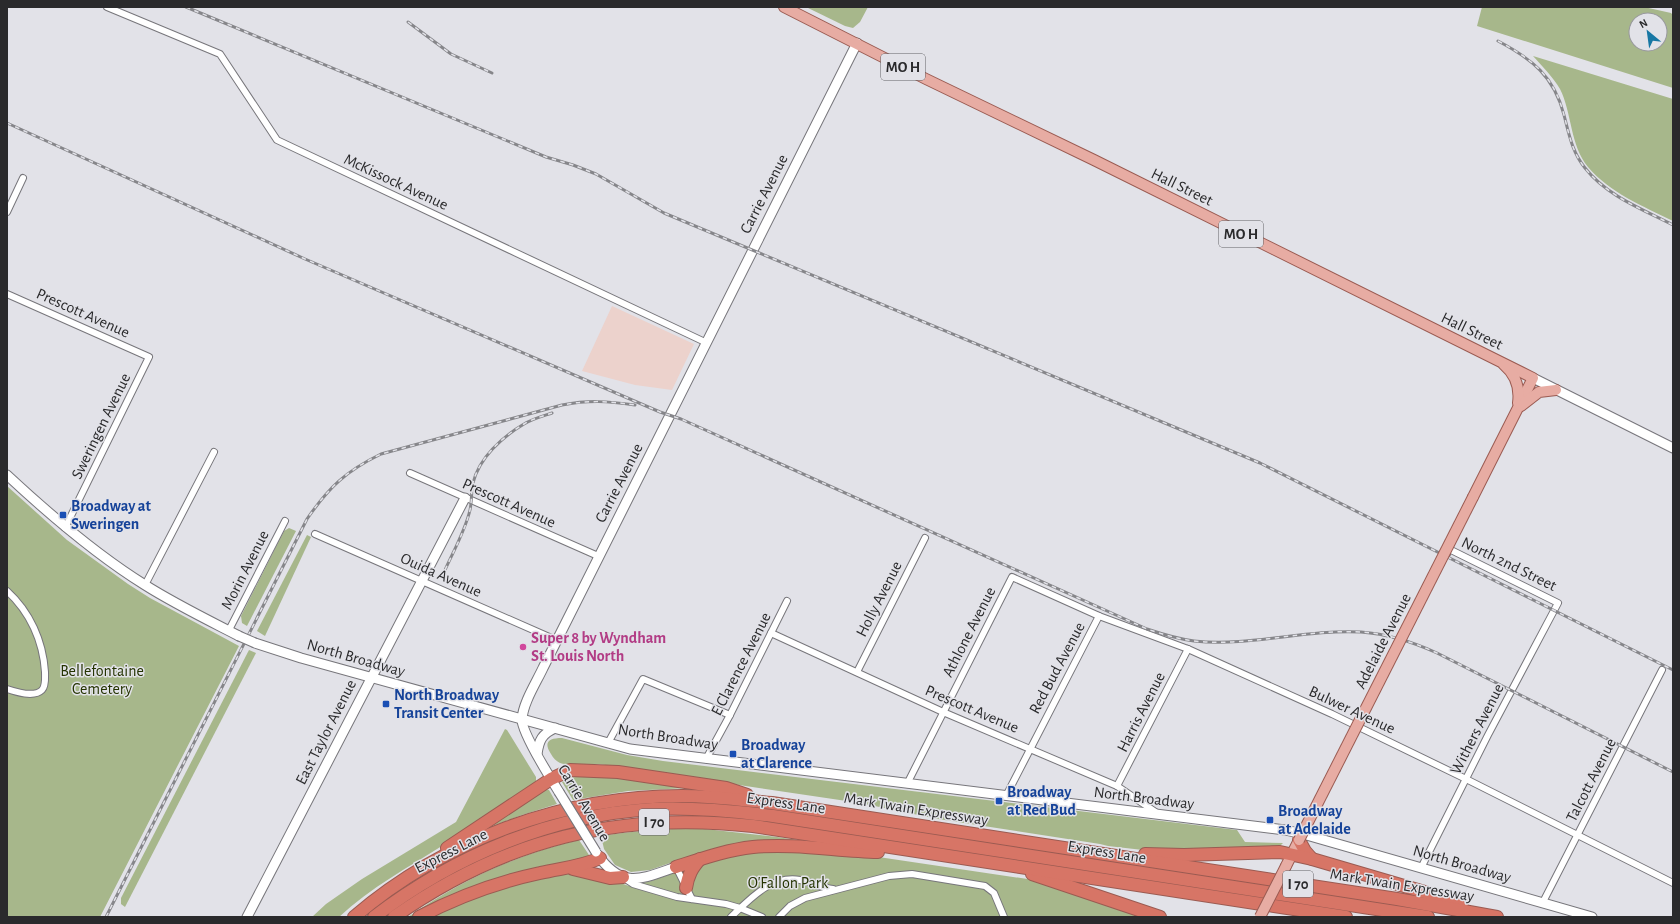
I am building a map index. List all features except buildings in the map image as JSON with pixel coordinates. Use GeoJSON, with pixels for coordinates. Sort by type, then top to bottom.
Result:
{"type":"FeatureCollection","features":[{"type":"Feature","properties":{"kind":"highway"},"geometry":{"type":"LineString","coordinates":[[411,876],[467,834],[551,779],[570,770],[618,772],[726,788],[772,803]]}},
{"type":"Feature","properties":{"kind":"highway","name":"Mark Twain Expressway"},"geometry":{"type":"LineString","coordinates":[[354,917],[377,898],[446,855],[483,837],[521,822],[580,806],[620,800],[668,796],[722,798],[772,803],[1404,900],[1497,917]]}},
{"type":"Feature","properties":{"kind":"highway","name":"Express Lane"},"geometry":{"type":"LineString","coordinates":[[374,917],[404,895],[439,873],[475,855],[513,839],[551,826],[590,817],[631,811],[672,809],[712,810],[773,816],[1428,917]]}},
{"type":"Feature","properties":{"kind":"highway","name":"I 70"},"geometry":{"type":"LineString","coordinates":[[394,917],[442,886],[496,859],[534,845],[573,834],[626,825],[673,821],[734,824],[1346,917]]}},
{"type":"Feature","properties":{"kind":"highway"},"geometry":{"type":"LineString","coordinates":[[1301,837],[1305,851],[1312,859]]}},
{"type":"Feature","properties":{"kind":"highway"},"geometry":{"type":"LineString","coordinates":[[676,867],[736,849],[774,846],[875,852],[931,853]]}},
{"type":"Feature","properties":{"kind":"highway"},"geometry":{"type":"LineString","coordinates":[[1099,853],[1184,855],[1280,852],[1312,859],[1460,902],[1497,917]]}},
{"type":"Feature","properties":{"kind":"highway"},"geometry":{"type":"LineString","coordinates":[[419,917],[450,902],[486,888],[541,872],[592,862],[598,855]]}},
{"type":"Feature","properties":{"kind":"highway"},"geometry":{"type":"LineString","coordinates":[[686,888],[688,877],[693,867],[701,859]]}},
{"type":"Feature","properties":{"kind":"highway"},"geometry":{"type":"LineString","coordinates":[[1011,866],[1051,881],[1160,917]]}},
{"type":"Feature","properties":{"kind":"highway"},"geometry":{"type":"LineString","coordinates":[[566,868],[610,878],[623,878]]}},
{"type":"Feature","properties":{"kind":"main road","name":"Hall Street"},"geometry":{"type":"LineString","coordinates":[[784,7],[926,79],[1094,160],[1673,448]]}},
{"type":"Feature","properties":{"kind":"main road","name":"Carrie Avenue"},"geometry":{"type":"LineString","coordinates":[[623,878],[614,872],[598,855],[524,733],[522,719],[525,707],[556,640],[598,556],[707,343],[857,43]]}},
{"type":"Feature","properties":{"kind":"main road"},"geometry":{"type":"LineString","coordinates":[[1499,362],[1508,368],[1517,382],[1519,391],[1518,408]]}},
{"type":"Feature","properties":{"kind":"main road","name":"Adelaide Avenue"},"geometry":{"type":"LineString","coordinates":[[1260,917],[1533,378]]}},
{"type":"Feature","properties":{"kind":"main road"},"geometry":{"type":"LineString","coordinates":[[1518,408],[1540,392],[1556,390]]}},
{"type":"Feature","properties":{"kind":"main road","name":"North Broadway"},"geometry":{"type":"LineString","coordinates":[[7,475],[65,528],[145,585],[239,636],[255,643],[371,678],[636,750],[1278,829],[1301,837],[1422,868],[1592,917]]}},
{"type":"Feature","properties":{"kind":"main road","name":"East Taylor Avenue"},"geometry":{"type":"LineString","coordinates":[[247,917],[465,498]]}},
{"type":"Feature","properties":{"kind":"main road"},"geometry":{"type":"LineString","coordinates":[[538,754],[539,742],[542,736],[555,728]]}},
{"type":"Feature","properties":{"kind":"main road"},"geometry":{"type":"LineString","coordinates":[[623,878],[632,880],[642,878],[676,867]]}},
{"type":"Feature","properties":{"kind":"street","name":"McKissock Avenue"},"geometry":{"type":"LineString","coordinates":[[107,7],[220,54],[278,140],[707,343]]}},
{"type":"Feature","properties":{"kind":"street"},"geometry":{"type":"LineString","coordinates":[[7,212],[23,178]]}},
{"type":"Feature","properties":{"kind":"street","name":"Prescott Avenue"},"geometry":{"type":"LineString","coordinates":[[7,294],[149,357]]}},
{"type":"Feature","properties":{"kind":"street","name":"Sweringen Avenue"},"geometry":{"type":"LineString","coordinates":[[65,528],[149,357]]}},
{"type":"Feature","properties":{"kind":"street"},"geometry":{"type":"LineString","coordinates":[[145,585],[214,452]]}},
{"type":"Feature","properties":{"kind":"street","name":"Prescott Avenue"},"geometry":{"type":"LineString","coordinates":[[410,473],[598,556]]}},
{"type":"Feature","properties":{"kind":"street","name":"Morin Avenue"},"geometry":{"type":"LineString","coordinates":[[229,630],[285,522]]}},
{"type":"Feature","properties":{"kind":"street","name":"Ouida Avenue"},"geometry":{"type":"LineString","coordinates":[[315,534],[556,640]]}},
{"type":"Feature","properties":{"kind":"street","name":"Holly Avenue"},"geometry":{"type":"LineString","coordinates":[[858,672],[924,538]]}},
{"type":"Feature","properties":{"kind":"street","name":"Adelaide Avenue"},"geometry":{"type":"LineString","coordinates":[[1301,837],[1359,727],[1449,549]]}},
{"type":"Feature","properties":{"kind":"street","name":"North 2nd Street"},"geometry":{"type":"LineString","coordinates":[[1449,549],[1558,602]]}},
{"type":"Feature","properties":{"kind":"street","name":"Bulwer Avenue"},"geometry":{"type":"LineString","coordinates":[[1012,577],[1099,616],[1188,649],[1359,727],[1673,883]]}},
{"type":"Feature","properties":{"kind":"street","name":"Athlone Avenue"},"geometry":{"type":"LineString","coordinates":[[907,784],[1012,577]]}},
{"type":"Feature","properties":{"kind":"street"},"geometry":{"type":"LineString","coordinates":[[7,591],[14,598],[35,628],[44,659],[44,686],[42,690],[35,693],[7,689]]}},
{"type":"Feature","properties":{"kind":"street","name":"E Clarence Avenue"},"geometry":{"type":"LineString","coordinates":[[706,759],[730,715],[787,601]]}},
{"type":"Feature","properties":{"kind":"street","name":"Withers Avenue"},"geometry":{"type":"LineString","coordinates":[[1422,868],[1466,779],[1558,602]]}},
{"type":"Feature","properties":{"kind":"street","name":"Red Bud Avenue"},"geometry":{"type":"LineString","coordinates":[[1006,796],[1099,616]]}},
{"type":"Feature","properties":{"kind":"street","name":"Prescott Avenue"},"geometry":{"type":"LineString","coordinates":[[771,633],[943,712],[1117,786],[1160,815]]}},
{"type":"Feature","properties":{"kind":"street","name":"Harris Avenue"},"geometry":{"type":"LineString","coordinates":[[1117,786],[1188,649]]}},
{"type":"Feature","properties":{"kind":"street","name":"Talcott Avenue"},"geometry":{"type":"LineString","coordinates":[[1543,902],[1662,670]]}},
{"type":"Feature","properties":{"kind":"street"},"geometry":{"type":"LineString","coordinates":[[608,743],[643,679],[730,715]]}},
{"type":"Feature","properties":{"kind":"street"},"geometry":{"type":"LineString","coordinates":[[676,867],[692,899]]}},
{"type":"Feature","properties":{"kind":"street"},"geometry":{"type":"LineString","coordinates":[[779,917],[796,902],[837,889],[901,874],[912,874],[951,880],[990,888],[994,893],[1004,917]]}},
{"type":"Feature","properties":{"kind":"street"},"geometry":{"type":"LineString","coordinates":[[623,878],[633,884],[677,897],[726,904],[762,917]]}},
{"type":"Feature","properties":{"kind":"street"},"geometry":{"type":"LineString","coordinates":[[731,917],[759,891],[781,881],[799,880],[827,888],[837,889]]}},
{"type":"Feature","properties":{"kind":"shaded area"},"geometry":{"type":"Polygon","coordinates":[[[612,306],[694,344],[672,390],[635,385],[582,371],[612,306]]]}},
{"type":"Feature","properties":{"kind":"green space"},"geometry":{"type":"Polygon","coordinates":[[[806,7],[868,7],[860,22],[853,28],[845,26],[806,7]]]}},
{"type":"Feature","properties":{"kind":"green space"},"geometry":{"type":"Polygon","coordinates":[[[1482,7],[1644,7],[1666,12],[1628,12],[1628,52],[1668,52],[1668,12],[1671,13],[1673,15],[1673,88],[1477,26],[1482,7]]]}},
{"type":"Feature","properties":{"kind":"green space"},"geometry":{"type":"Polygon","coordinates":[[[1533,56],[1673,99],[1673,221],[1617,192],[1588,167],[1582,158],[1574,139],[1567,108],[1560,89],[1551,76],[1533,56]]]}},
{"type":"Feature","properties":{"kind":"green space","name":"Bellefontaine Cemetery"},"geometry":{"type":"Polygon","coordinates":[[[7,486],[67,540],[128,584],[150,598],[239,646],[100,917],[7,917],[7,486]]]}},
{"type":"Feature","properties":{"kind":"green space"},"geometry":{"type":"Polygon","coordinates":[[[289,528],[296,531],[247,626],[242,623],[241,616],[284,531],[289,528]]]}},
{"type":"Feature","properties":{"kind":"green space"},"geometry":{"type":"Polygon","coordinates":[[[307,535],[311,537],[265,636],[257,631],[307,535]]]}},
{"type":"Feature","properties":{"kind":"green space"},"geometry":{"type":"Polygon","coordinates":[[[249,650],[256,653],[125,907],[121,904],[121,898],[249,650]]]}},
{"type":"Feature","properties":{"kind":"green space"},"geometry":{"type":"Polygon","coordinates":[[[505,729],[536,777],[536,781],[532,786],[456,837],[377,887],[339,917],[312,917],[326,904],[362,879],[456,822],[505,729]]]}},
{"type":"Feature","properties":{"kind":"green space"},"geometry":{"type":"Polygon","coordinates":[[[562,738],[627,755],[663,761],[1237,830],[1245,842],[1283,843],[1279,847],[1169,853],[1108,846],[938,819],[860,803],[615,766],[563,764],[554,758],[548,746],[551,740],[562,738]]]}},
{"type":"Feature","properties":{"kind":"green space"},"geometry":{"type":"Polygon","coordinates":[[[615,777],[688,788],[628,791],[573,800],[562,782],[568,778],[615,777]]]}},
{"type":"Feature","properties":{"kind":"green space"},"geometry":{"type":"Polygon","coordinates":[[[546,789],[549,790],[557,804],[473,833],[546,789]]]}},
{"type":"Feature","properties":{"kind":"green space"},"geometry":{"type":"Polygon","coordinates":[[[696,828],[777,837],[844,847],[795,844],[670,863],[650,870],[631,872],[615,865],[604,849],[601,836],[648,830],[696,828]]]}},
{"type":"Feature","properties":{"kind":"green space"},"geometry":{"type":"Polygon","coordinates":[[[579,840],[589,855],[588,858],[415,917],[408,917],[448,892],[490,870],[533,853],[579,840]]]}},
{"type":"Feature","properties":{"kind":"green space","name":"O'Fallon Park"},"geometry":{"type":"Polygon","coordinates":[[[767,850],[865,855],[1034,880],[1148,917],[425,917],[464,899],[565,872],[612,880],[629,886],[651,881],[715,859],[767,850]]]}},
{"type":"Feature","properties":{"kind":"railway"},"geometry":{"type":"LineString","coordinates":[[186,7],[546,157],[596,174],[664,213],[1260,463],[1673,670]]}},
{"type":"Feature","properties":{"kind":"railway"},"geometry":{"type":"LineString","coordinates":[[408,22],[451,54],[492,73]]}},
{"type":"Feature","properties":{"kind":"railway"},"geometry":{"type":"LineString","coordinates":[[1498,41],[1531,62],[1548,79],[1560,101],[1577,156],[1594,178],[1614,194],[1673,225]]}},
{"type":"Feature","properties":{"kind":"railway"},"geometry":{"type":"LineString","coordinates":[[7,123],[305,259],[660,412],[681,419],[1147,629],[1182,639],[1215,642],[1236,642],[1340,632],[1371,633],[1400,639],[1437,653],[1673,772]]}},
{"type":"Feature","properties":{"kind":"railway"},"geometry":{"type":"LineString","coordinates":[[106,917],[307,519],[323,498],[339,481],[358,467],[381,454],[562,405],[581,402],[635,405]]}},
{"type":"Feature","properties":{"kind":"railway"},"geometry":{"type":"LineString","coordinates":[[445,570],[468,518],[471,507],[473,483],[480,465],[492,449],[516,429],[530,421],[552,413]]}},
{"type":"Feature","properties":{"kind":"place","name":"Broadway at Sweringen"},"geometry":{"type":"Point","coordinates":[63,515]}},
{"type":"Feature","properties":{"kind":"place","name":"Super 8 by Wyndham St. Louis North"},"geometry":{"type":"Point","coordinates":[523,647]}},
{"type":"Feature","properties":{"kind":"place","name":"North Broadway Transit Center"},"geometry":{"type":"Point","coordinates":[386,704]}},
{"type":"Feature","properties":{"kind":"place","name":"Broadway at Clarence"},"geometry":{"type":"Point","coordinates":[733,754]}},
{"type":"Feature","properties":{"kind":"place","name":"Broadway at Red Bud"},"geometry":{"type":"Point","coordinates":[999,801]}},
{"type":"Feature","properties":{"kind":"place","name":"Broadway at Adelaide"},"geometry":{"type":"Point","coordinates":[1270,820]}}]}
